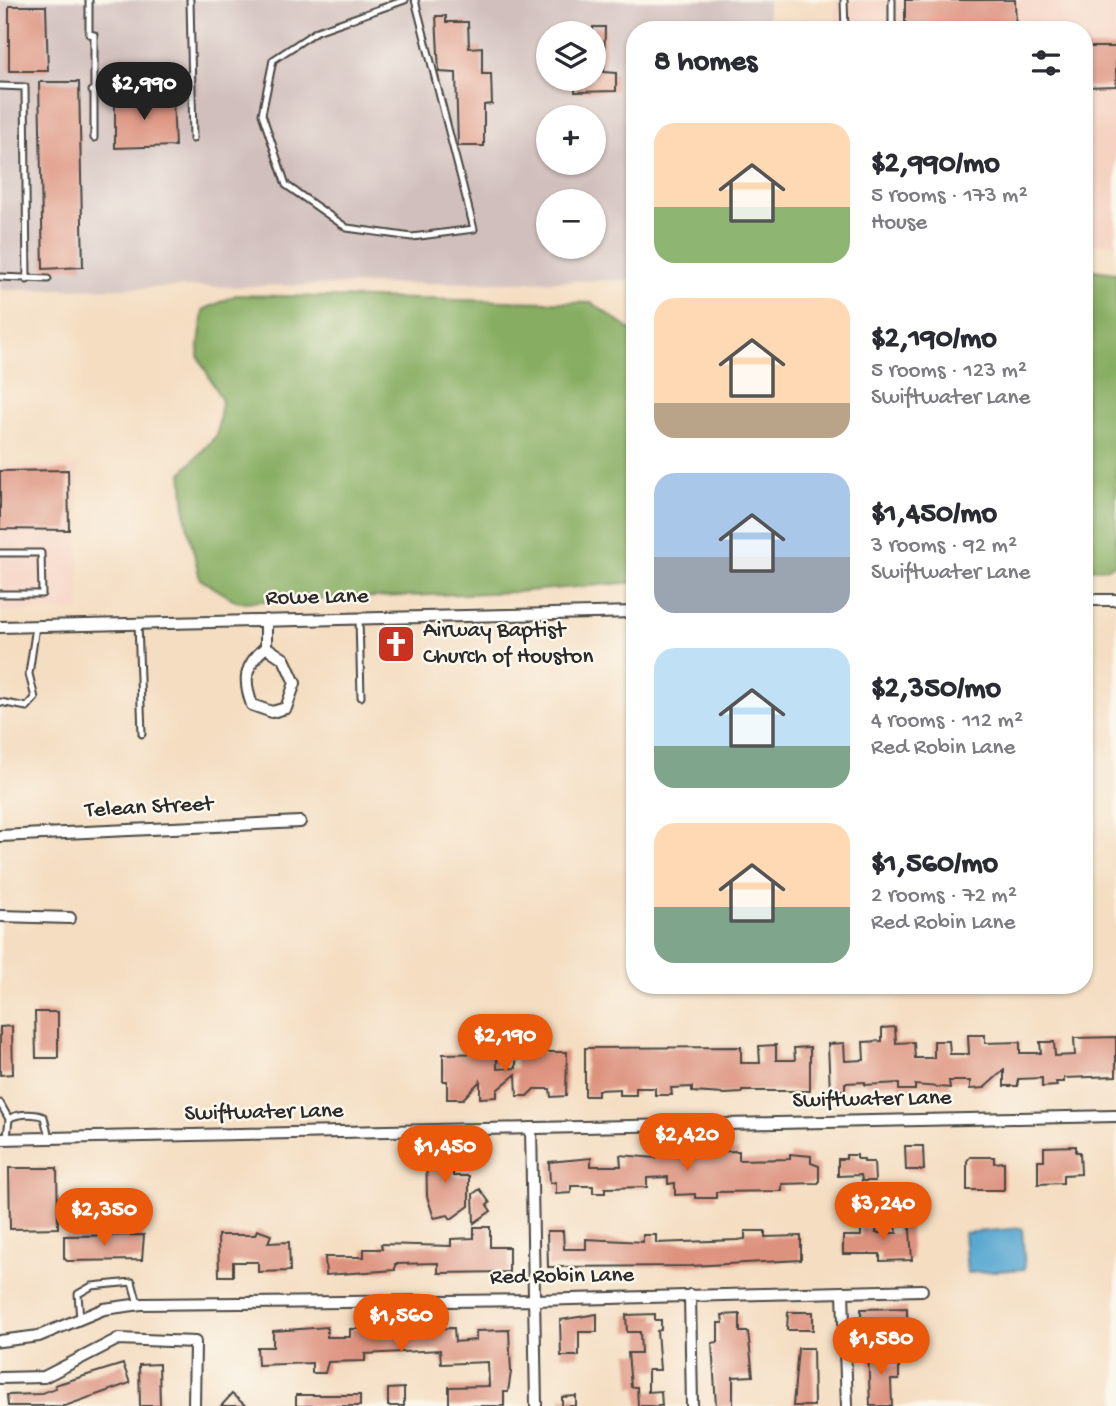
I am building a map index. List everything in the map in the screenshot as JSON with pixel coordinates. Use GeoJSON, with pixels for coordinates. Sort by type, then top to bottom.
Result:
{"type":"FeatureCollection","features":[{"type":"Feature","properties":{"kind":"street"},"geometry":{"type":"LineString","coordinates":[[1093,600],[1116,600]]}},
{"type":"Feature","properties":{"kind":"street","name":"Rowe Lane"},"geometry":{"type":"LineString","coordinates":[[0,627],[626,612]]}},
{"type":"Feature","properties":{"kind":"street"},"geometry":{"type":"LineString","coordinates":[[266,620],[266,647]]}},
{"type":"Feature","properties":{"kind":"street"},"geometry":{"type":"LineString","coordinates":[[266,647],[284,659],[295,683],[286,708],[272,712],[252,705],[244,684],[253,657],[266,647]]}},
{"type":"Feature","properties":{"kind":"street","name":"Telean Street"},"geometry":{"type":"LineString","coordinates":[[0,836],[300,822]]}},
{"type":"Feature","properties":{"kind":"street"},"geometry":{"type":"LineString","coordinates":[[0,916],[71,918]]}},
{"type":"Feature","properties":{"kind":"street","name":"Swiftwater Lane"},"geometry":{"type":"LineString","coordinates":[[3,1139],[1116,1116]]}},
{"type":"Feature","properties":{"kind":"street"},"geometry":{"type":"LineString","coordinates":[[531,1128],[536,1406]]}},
{"type":"Feature","properties":{"kind":"street","name":"Red Robin Lane"},"geometry":{"type":"LineString","coordinates":[[0,1341],[39,1336],[104,1310],[138,1305],[534,1300],[922,1290]]}},
{"type":"Feature","properties":{"kind":"street"},"geometry":{"type":"LineString","coordinates":[[843,1293],[847,1406]]}},
{"type":"Feature","properties":{"kind":"street"},"geometry":{"type":"LineString","coordinates":[[691,1295],[692,1406]]}},
{"type":"Feature","properties":{"kind":"street"},"geometry":{"type":"LineString","coordinates":[[0,1378],[44,1377],[118,1339],[195,1342],[194,1406]]}},
{"type":"Feature","properties":{"kind":"lane"},"geometry":{"type":"LineString","coordinates":[[89,0],[89,34],[94,35],[94,138]]}},
{"type":"Feature","properties":{"kind":"lane"},"geometry":{"type":"LineString","coordinates":[[190,0],[193,139]]}},
{"type":"Feature","properties":{"kind":"lane"},"geometry":{"type":"LineString","coordinates":[[405,0],[317,31],[273,60],[262,114],[286,185],[347,228],[412,237],[474,229],[415,0]]}},
{"type":"Feature","properties":{"kind":"lane"},"geometry":{"type":"LineString","coordinates":[[844,0],[845,21]]}},
{"type":"Feature","properties":{"kind":"lane"},"geometry":{"type":"LineString","coordinates":[[892,0],[892,21]]}},
{"type":"Feature","properties":{"kind":"lane"},"geometry":{"type":"LineString","coordinates":[[0,86],[25,87],[27,280]]}},
{"type":"Feature","properties":{"kind":"lane"},"geometry":{"type":"LineString","coordinates":[[153,91],[192,90]]}},
{"type":"Feature","properties":{"kind":"lane"},"geometry":{"type":"LineString","coordinates":[[92,91],[135,92]]}},
{"type":"Feature","properties":{"kind":"lane"},"geometry":{"type":"LineString","coordinates":[[0,278],[48,279]]}},
{"type":"Feature","properties":{"kind":"lane"},"geometry":{"type":"LineString","coordinates":[[0,553],[41,552],[42,594],[0,594]]}},
{"type":"Feature","properties":{"kind":"lane"},"geometry":{"type":"LineString","coordinates":[[359,618],[361,697]]}},
{"type":"Feature","properties":{"kind":"lane"},"geometry":{"type":"LineString","coordinates":[[138,623],[142,734]]}},
{"type":"Feature","properties":{"kind":"lane"},"geometry":{"type":"LineString","coordinates":[[0,702],[27,707],[35,698],[30,674],[36,626]]}},
{"type":"Feature","properties":{"kind":"lane"},"geometry":{"type":"LineString","coordinates":[[0,1103],[9,1119]]}},
{"type":"Feature","properties":{"kind":"lane"},"geometry":{"type":"LineString","coordinates":[[3,1139],[9,1119],[14,1116],[44,1117],[49,1138]]}},
{"type":"Feature","properties":{"kind":"lane"},"geometry":{"type":"LineString","coordinates":[[80,1319],[78,1294],[92,1286],[132,1282],[138,1305]]}},
{"type":"Feature","properties":{"kind":"shaded area"},"geometry":{"type":"Polygon","coordinates":[[[0,0],[768,0],[768,21],[626,21],[626,280],[0,290],[0,0]]]}},
{"type":"Feature","properties":{"kind":"shaded area"},"geometry":{"type":"Polygon","coordinates":[[[836,0],[1116,0],[1116,243],[1093,244],[1093,21],[836,21],[836,0]]]}},
{"type":"Feature","properties":{"kind":"shaded area"},"geometry":{"type":"Polygon","coordinates":[[[78,466],[80,610],[0,612],[0,467],[78,466]]]}},
{"type":"Feature","properties":{"kind":"green space"},"geometry":{"type":"Polygon","coordinates":[[[1093,270],[1116,273],[1116,563],[1107,568],[1093,569],[1093,270]]]}},
{"type":"Feature","properties":{"kind":"green space"},"geometry":{"type":"Polygon","coordinates":[[[236,295],[592,303],[626,327],[626,583],[516,592],[238,602],[200,579],[186,520],[182,473],[217,435],[222,401],[198,356],[203,310],[236,295]]]}},
{"type":"Feature","properties":{"kind":"water"},"geometry":{"type":"Polygon","coordinates":[[[1022,1228],[1025,1269],[967,1273],[964,1233],[1022,1228]]]}},
{"type":"Feature","properties":{"kind":"building"},"geometry":{"type":"Polygon","coordinates":[[[905,0],[1015,0],[1016,21],[905,21],[905,0]]]}},
{"type":"Feature","properties":{"kind":"building"},"geometry":{"type":"Polygon","coordinates":[[[9,6],[46,6],[48,71],[9,71],[9,6]]]}},
{"type":"Feature","properties":{"kind":"building"},"geometry":{"type":"Polygon","coordinates":[[[436,16],[446,16],[446,22],[468,22],[469,48],[482,47],[482,74],[491,74],[492,104],[484,105],[484,146],[458,146],[456,73],[439,72],[436,16]]]}},
{"type":"Feature","properties":{"kind":"building"},"geometry":{"type":"Polygon","coordinates":[[[1093,47],[1116,47],[1116,86],[1093,87],[1093,47]]]}},
{"type":"Feature","properties":{"kind":"building"},"geometry":{"type":"Polygon","coordinates":[[[606,72],[616,73],[616,91],[575,92],[606,91],[606,72]]]}},
{"type":"Feature","properties":{"kind":"building"},"geometry":{"type":"Polygon","coordinates":[[[39,82],[79,82],[83,267],[43,269],[39,82]]]}},
{"type":"Feature","properties":{"kind":"building"},"geometry":{"type":"Polygon","coordinates":[[[150,87],[148,92],[153,99],[173,99],[175,146],[115,148],[115,101],[135,100],[139,88],[150,87]]]}},
{"type":"Feature","properties":{"kind":"building"},"geometry":{"type":"Polygon","coordinates":[[[68,470],[69,530],[0,529],[0,471],[68,470]]]}},
{"type":"Feature","properties":{"kind":"building"},"geometry":{"type":"Polygon","coordinates":[[[35,1012],[58,1012],[58,1058],[36,1058],[35,1012]]]}},
{"type":"Feature","properties":{"kind":"building"},"geometry":{"type":"Polygon","coordinates":[[[12,1026],[13,1074],[0,1075],[0,1027],[12,1026]]]}},
{"type":"Feature","properties":{"kind":"building"},"geometry":{"type":"Polygon","coordinates":[[[895,1027],[896,1043],[914,1042],[915,1058],[934,1058],[934,1041],[949,1041],[950,1054],[969,1054],[968,1035],[985,1035],[985,1043],[1020,1042],[1020,1053],[1041,1053],[1040,1042],[1054,1042],[1055,1056],[1075,1055],[1074,1038],[1116,1037],[1116,1076],[1064,1078],[1064,1082],[1056,1082],[1057,1086],[1042,1087],[1042,1078],[1018,1079],[1018,1086],[1004,1086],[1004,1070],[984,1088],[970,1089],[970,1081],[949,1081],[950,1088],[915,1085],[915,1090],[899,1090],[899,1083],[865,1085],[865,1082],[845,1083],[845,1090],[830,1091],[828,1044],[844,1043],[845,1061],[864,1060],[863,1042],[882,1041],[882,1028],[895,1027]]]}},
{"type":"Feature","properties":{"kind":"building"},"geometry":{"type":"Polygon","coordinates":[[[776,1045],[776,1060],[795,1060],[794,1048],[810,1047],[810,1091],[742,1091],[725,1094],[692,1092],[692,1087],[671,1088],[672,1095],[655,1095],[655,1088],[636,1088],[636,1095],[620,1095],[620,1089],[598,1090],[598,1096],[585,1096],[585,1048],[741,1047],[741,1063],[760,1063],[759,1046],[776,1045]]]}},
{"type":"Feature","properties":{"kind":"building"},"geometry":{"type":"Polygon","coordinates":[[[516,1052],[567,1052],[566,1096],[551,1097],[550,1089],[534,1089],[527,1096],[517,1096],[516,1074],[497,1090],[497,1097],[480,1098],[480,1081],[463,1099],[447,1099],[447,1081],[443,1081],[443,1054],[497,1053],[497,1069],[516,1068],[516,1052]]]}},
{"type":"Feature","properties":{"kind":"building"},"geometry":{"type":"Polygon","coordinates":[[[905,1146],[923,1146],[924,1170],[906,1170],[905,1146]]]}},
{"type":"Feature","properties":{"kind":"building"},"geometry":{"type":"Polygon","coordinates":[[[1076,1146],[1076,1152],[1080,1152],[1081,1174],[1063,1175],[1063,1183],[1038,1184],[1038,1160],[1044,1160],[1044,1147],[1076,1146]]]}},
{"type":"Feature","properties":{"kind":"building"},"geometry":{"type":"Polygon","coordinates":[[[690,1148],[690,1152],[739,1151],[739,1160],[790,1159],[790,1154],[811,1156],[811,1163],[819,1166],[819,1183],[782,1184],[782,1191],[716,1192],[716,1198],[695,1198],[695,1194],[675,1195],[675,1183],[668,1184],[668,1177],[647,1178],[647,1187],[605,1188],[605,1193],[593,1193],[593,1186],[571,1186],[571,1193],[556,1194],[556,1182],[550,1183],[549,1162],[591,1158],[591,1166],[621,1166],[620,1155],[656,1158],[656,1149],[690,1148]]]}},
{"type":"Feature","properties":{"kind":"building"},"geometry":{"type":"Polygon","coordinates":[[[426,1150],[453,1150],[453,1176],[469,1176],[469,1206],[451,1219],[448,1215],[434,1218],[427,1196],[426,1150]]]}},
{"type":"Feature","properties":{"kind":"building"},"geometry":{"type":"Polygon","coordinates":[[[846,1155],[857,1155],[857,1159],[864,1159],[864,1162],[874,1162],[875,1181],[862,1181],[861,1175],[838,1176],[838,1159],[846,1159],[846,1155]]]}},
{"type":"Feature","properties":{"kind":"building"},"geometry":{"type":"Polygon","coordinates":[[[970,1157],[994,1157],[994,1163],[1004,1162],[1004,1190],[967,1190],[967,1161],[970,1157]]]}},
{"type":"Feature","properties":{"kind":"building"},"geometry":{"type":"Polygon","coordinates":[[[9,1168],[57,1168],[58,1228],[10,1229],[9,1168]]]}},
{"type":"Feature","properties":{"kind":"building"},"geometry":{"type":"Polygon","coordinates":[[[480,1189],[490,1203],[487,1205],[491,1211],[474,1223],[473,1194],[480,1189]]]}},
{"type":"Feature","properties":{"kind":"building"},"geometry":{"type":"Polygon","coordinates":[[[909,1215],[912,1260],[880,1261],[880,1254],[843,1254],[843,1236],[861,1236],[861,1228],[876,1228],[876,1233],[897,1233],[895,1216],[909,1215]]]}},
{"type":"Feature","properties":{"kind":"building"},"geometry":{"type":"Polygon","coordinates":[[[474,1227],[490,1227],[490,1247],[509,1247],[509,1272],[438,1273],[438,1263],[395,1264],[395,1270],[326,1275],[325,1257],[364,1257],[364,1249],[382,1249],[381,1244],[451,1246],[451,1239],[474,1238],[474,1227]]]}},
{"type":"Feature","properties":{"kind":"building"},"geometry":{"type":"Polygon","coordinates":[[[257,1230],[271,1235],[268,1243],[289,1242],[290,1271],[258,1272],[258,1262],[233,1262],[233,1276],[219,1276],[218,1235],[255,1235],[257,1230]]]}},
{"type":"Feature","properties":{"kind":"building"},"geometry":{"type":"Polygon","coordinates":[[[547,1231],[563,1231],[564,1249],[586,1249],[586,1239],[643,1242],[643,1235],[656,1235],[656,1243],[738,1240],[745,1239],[745,1231],[765,1231],[765,1237],[801,1236],[801,1260],[691,1266],[548,1267],[547,1231]]]}},
{"type":"Feature","properties":{"kind":"building"},"geometry":{"type":"Polygon","coordinates":[[[144,1235],[142,1260],[67,1261],[64,1258],[64,1236],[144,1235]]]}},
{"type":"Feature","properties":{"kind":"building"},"geometry":{"type":"Polygon","coordinates":[[[907,1308],[907,1330],[900,1330],[901,1344],[885,1344],[884,1329],[861,1329],[861,1309],[907,1308]]]}},
{"type":"Feature","properties":{"kind":"building"},"geometry":{"type":"Polygon","coordinates":[[[788,1312],[813,1312],[813,1330],[787,1330],[788,1312]]]}},
{"type":"Feature","properties":{"kind":"building"},"geometry":{"type":"Polygon","coordinates":[[[597,1314],[597,1332],[579,1332],[579,1356],[561,1356],[560,1320],[597,1314]]]}},
{"type":"Feature","properties":{"kind":"building"},"geometry":{"type":"Polygon","coordinates":[[[655,1314],[655,1320],[661,1320],[661,1330],[657,1331],[660,1370],[648,1370],[648,1392],[661,1391],[662,1406],[638,1406],[637,1387],[631,1387],[628,1353],[641,1353],[640,1332],[627,1332],[626,1315],[655,1314]]]}},
{"type":"Feature","properties":{"kind":"building"},"geometry":{"type":"Polygon","coordinates":[[[740,1314],[740,1332],[748,1332],[753,1376],[733,1377],[733,1406],[716,1406],[712,1343],[718,1342],[718,1323],[723,1323],[722,1315],[740,1314]]]}},
{"type":"Feature","properties":{"kind":"building"},"geometry":{"type":"Polygon","coordinates":[[[327,1327],[327,1337],[350,1337],[350,1329],[454,1328],[455,1342],[476,1340],[476,1331],[509,1330],[511,1372],[508,1392],[504,1392],[504,1406],[449,1406],[449,1387],[489,1386],[488,1362],[441,1364],[440,1350],[365,1354],[365,1361],[328,1362],[325,1373],[312,1373],[312,1363],[258,1365],[257,1347],[273,1347],[273,1331],[327,1327]]]}},
{"type":"Feature","properties":{"kind":"building"},"geometry":{"type":"Polygon","coordinates":[[[798,1348],[813,1348],[814,1406],[793,1406],[798,1348]]]}},
{"type":"Feature","properties":{"kind":"building"},"geometry":{"type":"Polygon","coordinates":[[[868,1348],[889,1348],[889,1366],[899,1366],[899,1380],[891,1380],[892,1406],[870,1406],[868,1348]]]}},
{"type":"Feature","properties":{"kind":"building"},"geometry":{"type":"Polygon","coordinates":[[[123,1364],[130,1383],[65,1406],[8,1406],[7,1395],[39,1394],[56,1388],[55,1385],[123,1364]]]}},
{"type":"Feature","properties":{"kind":"building"},"geometry":{"type":"Polygon","coordinates":[[[159,1364],[160,1406],[140,1406],[139,1365],[159,1364]]]}},
{"type":"Feature","properties":{"kind":"building"},"geometry":{"type":"Polygon","coordinates":[[[404,1388],[404,1406],[388,1406],[388,1389],[404,1388]]]}},
{"type":"Feature","properties":{"kind":"building"},"geometry":{"type":"Polygon","coordinates":[[[232,1394],[246,1406],[221,1406],[232,1394]]]}},
{"type":"Feature","properties":{"kind":"building"},"geometry":{"type":"Polygon","coordinates":[[[296,1395],[360,1395],[360,1406],[296,1406],[296,1395]]]}},
{"type":"Feature","properties":{"kind":"building"},"geometry":{"type":"Polygon","coordinates":[[[576,1396],[576,1406],[562,1406],[562,1397],[576,1396]]]}},
{"type":"Feature","properties":{"kind":"place","name":"Airway Baptist Church of Houston"},"geometry":{"type":"Point","coordinates":[396,644]}}]}
